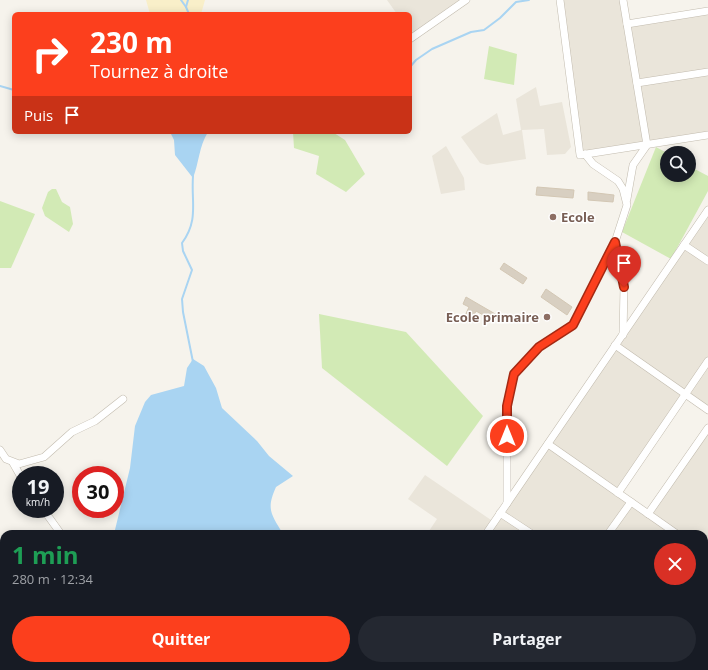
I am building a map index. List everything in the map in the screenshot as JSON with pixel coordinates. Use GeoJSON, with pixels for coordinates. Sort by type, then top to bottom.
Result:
{"type":"FeatureCollection","features":[{"type":"Feature","properties":{"kind":"street"},"geometry":{"type":"LineString","coordinates":[[412,38],[466,0]]}},
{"type":"Feature","properties":{"kind":"street"},"geometry":{"type":"LineString","coordinates":[[507,503],[507,406],[514,374],[539,347],[573,325],[615,242],[627,205],[633,165],[647,145],[623,0]]}},
{"type":"Feature","properties":{"kind":"street"},"geometry":{"type":"LineString","coordinates":[[561,1],[580,155],[708,135]]}},
{"type":"Feature","properties":{"kind":"street"},"geometry":{"type":"LineString","coordinates":[[627,24],[708,11]]}},
{"type":"Feature","properties":{"kind":"street"},"geometry":{"type":"LineString","coordinates":[[637,83],[708,72]]}},
{"type":"Feature","properties":{"kind":"street"},"geometry":{"type":"LineString","coordinates":[[585,154],[593,164],[618,181],[623,189],[627,205]]}},
{"type":"Feature","properties":{"kind":"street"},"geometry":{"type":"LineString","coordinates":[[489,530],[708,210]]}},
{"type":"Feature","properties":{"kind":"street"},"geometry":{"type":"LineString","coordinates":[[615,242],[624,287],[622,335]]}},
{"type":"Feature","properties":{"kind":"street"},"geometry":{"type":"LineString","coordinates":[[684,245],[708,262]]}},
{"type":"Feature","properties":{"kind":"street"},"geometry":{"type":"LineString","coordinates":[[615,345],[708,410]]}},
{"type":"Feature","properties":{"kind":"street"},"geometry":{"type":"LineString","coordinates":[[618,493],[708,361]]}},
{"type":"Feature","properties":{"kind":"street"},"geometry":{"type":"LineString","coordinates":[[0,450],[6,459],[18,464],[44,457],[72,432],[95,420],[124,399]]}},
{"type":"Feature","properties":{"kind":"street"},"geometry":{"type":"LineString","coordinates":[[648,514],[708,428]]}},
{"type":"Feature","properties":{"kind":"street"},"geometry":{"type":"LineString","coordinates":[[548,444],[671,530]]}},
{"type":"Feature","properties":{"kind":"street"},"geometry":{"type":"LineString","coordinates":[[611,530],[631,502]]}},
{"type":"Feature","properties":{"kind":"street"},"geometry":{"type":"LineString","coordinates":[[500,513],[526,530]]}},
{"type":"Feature","properties":{"kind":"street"},"geometry":{"type":"LineString","coordinates":[[49,518],[58,530]]}},
{"type":"Feature","properties":{"kind":"shaded area"},"geometry":{"type":"Polygon","coordinates":[[[387,0],[466,0],[413,36],[412,12],[396,12],[387,0]]]}},
{"type":"Feature","properties":{"kind":"shaded area"},"geometry":{"type":"Polygon","coordinates":[[[560,0],[623,0],[627,24],[708,11],[708,135],[580,155],[560,0]]]}},
{"type":"Feature","properties":{"kind":"shaded area"},"geometry":{"type":"Polygon","coordinates":[[[536,87],[540,106],[562,102],[571,147],[565,154],[547,155],[544,129],[522,130],[526,159],[487,165],[480,163],[461,137],[497,113],[503,135],[521,130],[516,99],[536,87]]]}},
{"type":"Feature","properties":{"kind":"shaded area"},"geometry":{"type":"Polygon","coordinates":[[[446,146],[464,178],[465,190],[441,194],[432,156],[446,146]]]}},
{"type":"Feature","properties":{"kind":"shaded area"},"geometry":{"type":"Polygon","coordinates":[[[708,210],[708,410],[686,394],[618,493],[648,514],[708,428],[708,530],[430,530],[437,519],[408,499],[425,475],[494,522],[708,210]]]}},
{"type":"Feature","properties":{"kind":"green space"},"geometry":{"type":"Polygon","coordinates":[[[489,46],[517,54],[514,85],[484,79],[489,46]]]}},
{"type":"Feature","properties":{"kind":"green space"},"geometry":{"type":"Polygon","coordinates":[[[293,134],[336,134],[345,140],[365,174],[346,192],[316,174],[319,156],[294,148],[293,134]]]}},
{"type":"Feature","properties":{"kind":"green space"},"geometry":{"type":"Polygon","coordinates":[[[656,147],[660,149],[660,182],[696,182],[696,170],[708,176],[708,191],[671,259],[622,232],[656,147]]]}},
{"type":"Feature","properties":{"kind":"green space"},"geometry":{"type":"Polygon","coordinates":[[[52,189],[56,189],[62,202],[70,207],[73,224],[69,232],[45,216],[42,208],[48,192],[52,189]]]}},
{"type":"Feature","properties":{"kind":"green space"},"geometry":{"type":"Polygon","coordinates":[[[0,201],[35,214],[11,268],[0,268],[0,201]]]}},
{"type":"Feature","properties":{"kind":"green space"},"geometry":{"type":"Polygon","coordinates":[[[319,314],[406,332],[483,416],[447,466],[322,368],[319,314]]]}},
{"type":"Feature","properties":{"kind":"sand"},"geometry":{"type":"Polygon","coordinates":[[[146,0],[205,0],[202,12],[149,12],[146,0]]]}},
{"type":"Feature","properties":{"kind":"water"},"geometry":{"type":"Polygon","coordinates":[[[171,134],[207,134],[193,178],[175,155],[174,140],[171,134]]]}},
{"type":"Feature","properties":{"kind":"water"},"geometry":{"type":"Polygon","coordinates":[[[193,359],[204,366],[216,388],[222,408],[257,441],[269,456],[293,476],[276,487],[271,501],[271,511],[281,530],[115,530],[118,518],[124,518],[124,493],[130,468],[135,426],[145,402],[151,395],[184,386],[187,368],[193,359]]]}},
{"type":"Feature","properties":{"kind":"building"},"geometry":{"type":"Polygon","coordinates":[[[537,187],[574,190],[573,198],[536,195],[537,187]]]}},
{"type":"Feature","properties":{"kind":"building"},"geometry":{"type":"Polygon","coordinates":[[[588,192],[614,195],[613,202],[588,200],[588,192]]]}},
{"type":"Feature","properties":{"kind":"building"},"geometry":{"type":"Polygon","coordinates":[[[504,263],[527,278],[523,284],[500,269],[504,263]]]}},
{"type":"Feature","properties":{"kind":"building"},"geometry":{"type":"Polygon","coordinates":[[[546,289],[572,307],[567,315],[541,297],[546,289]]]}},
{"type":"Feature","properties":{"kind":"building"},"geometry":{"type":"Polygon","coordinates":[[[466,297],[497,315],[494,321],[476,311],[470,323],[463,320],[469,307],[463,304],[466,297]]]}},
{"type":"Feature","properties":{"kind":"waterway"},"geometry":{"type":"LineString","coordinates":[[181,0],[188,12]]}},
{"type":"Feature","properties":{"kind":"waterway"},"geometry":{"type":"LineString","coordinates":[[186,7],[188,0]]}},
{"type":"Feature","properties":{"kind":"waterway"},"geometry":{"type":"LineString","coordinates":[[412,65],[416,60],[432,49],[471,32],[484,30],[500,18],[516,2],[529,0]]}},
{"type":"Feature","properties":{"kind":"waterway"},"geometry":{"type":"LineString","coordinates":[[0,86],[12,89]]}},
{"type":"Feature","properties":{"kind":"waterway"},"geometry":{"type":"LineString","coordinates":[[193,176],[193,211],[191,226],[182,243],[183,251],[192,270],[182,299],[183,312],[193,362]]}},
{"type":"Feature","properties":{"kind":"place","name":"Ecole"},"geometry":{"type":"Point","coordinates":[553,217]}},
{"type":"Feature","properties":{"kind":"place","name":"Ecole primaire"},"geometry":{"type":"Point","coordinates":[547,317]}},
{"type":"Feature","properties":{"kind":"route"},"geometry":{"type":"LineString","coordinates":[[507,436],[507,406],[514,374],[539,347],[573,325],[615,242],[624,287]]}}]}
